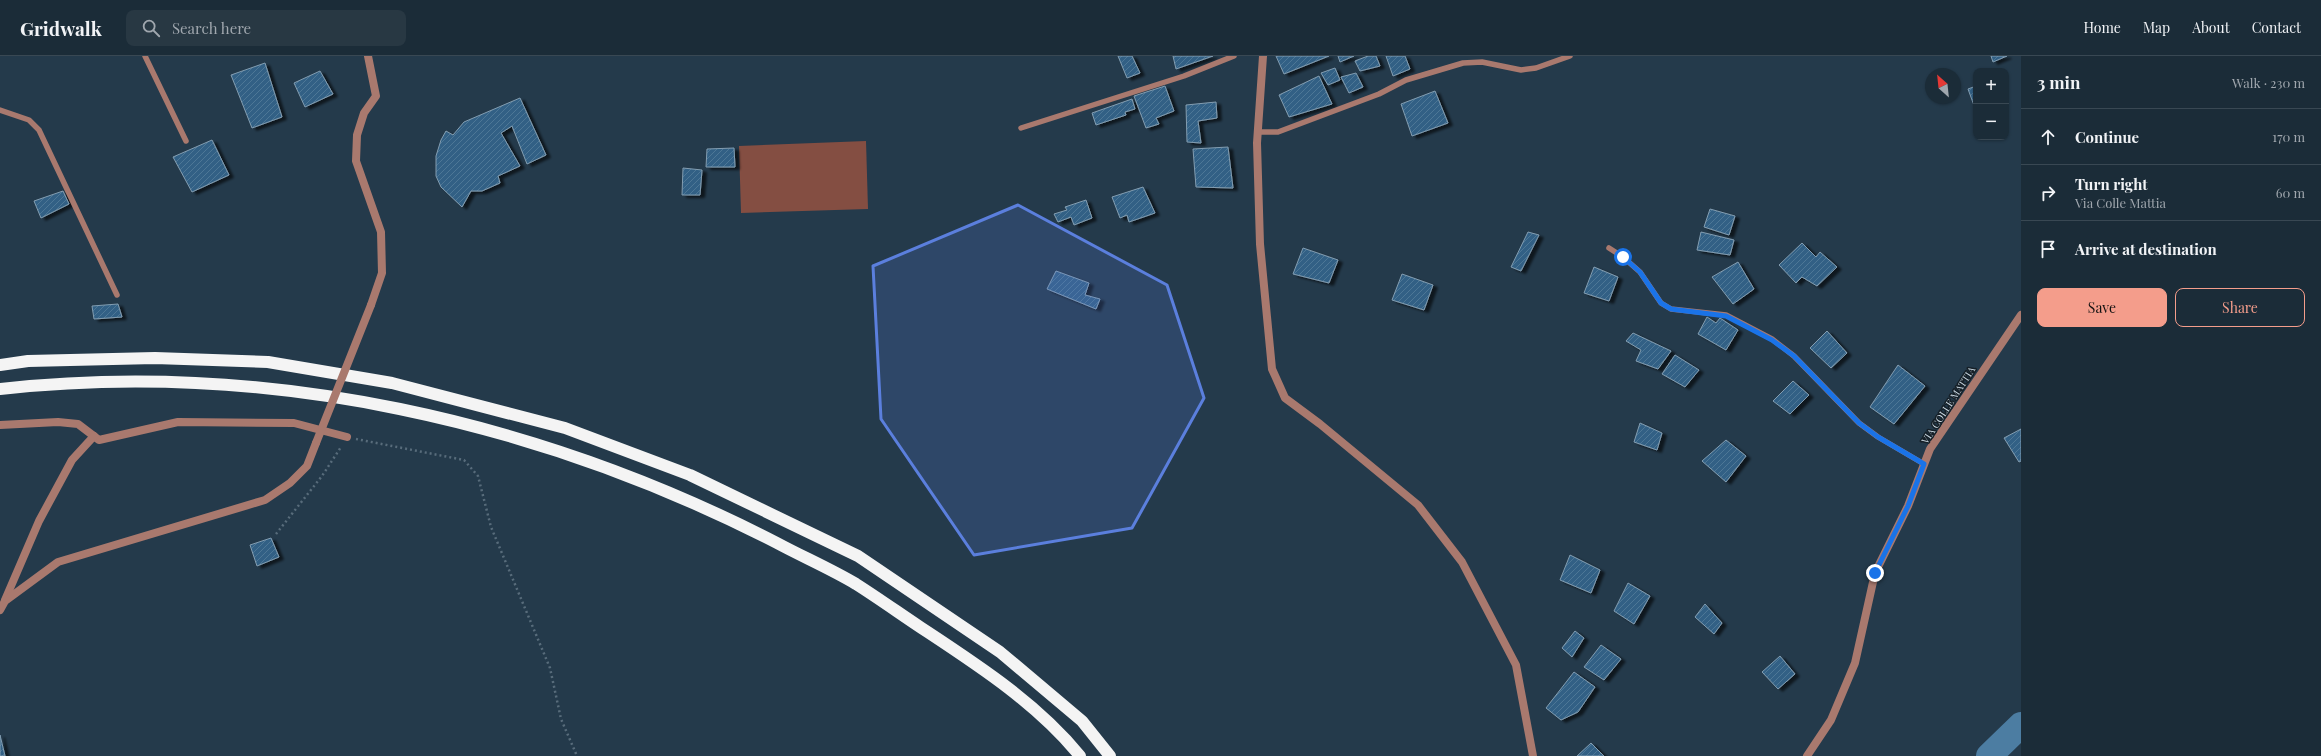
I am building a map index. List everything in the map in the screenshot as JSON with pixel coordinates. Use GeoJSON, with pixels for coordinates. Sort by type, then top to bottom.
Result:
{"type":"FeatureCollection","features":[{"type":"Feature","properties":{"kind":"highway"},"geometry":{"type":"LineString","coordinates":[[0,365],[28,361],[155,358],[268,362],[392,383],[565,428],[690,475],[858,556],[1000,652],[1082,721],[1110,756]]}},
{"type":"Feature","properties":{"kind":"highway"},"geometry":{"type":"LineString","coordinates":[[0,389],[37,385],[159,382],[271,388],[400,409],[489,429],[573,456],[666,490],[719,513],[854,583],[991,674],[1065,738],[1080,756]]}},
{"type":"Feature","properties":{"kind":"street"},"geometry":{"type":"LineString","coordinates":[[5,601],[58,562],[265,500],[290,483],[307,466],[371,305],[382,273],[381,232],[356,161],[357,135],[364,113],[376,96],[368,56]]}},
{"type":"Feature","properties":{"kind":"street"},"geometry":{"type":"LineString","coordinates":[[1263,56],[1258,132],[1260,244],[1272,369],[1285,398],[1320,424],[1418,505],[1462,562],[1516,665],[1532,756]]}},
{"type":"Feature","properties":{"kind":"street","name":"VIA COLLE MATTIA"},"geometry":{"type":"LineString","coordinates":[[1807,756],[1831,720],[1855,663],[1875,573],[1908,506],[1930,449],[2021,315]]}},
{"type":"Feature","properties":{"kind":"street"},"geometry":{"type":"LineString","coordinates":[[0,425],[58,422],[78,424],[99,440],[178,422],[294,423],[347,437]]}},
{"type":"Feature","properties":{"kind":"street"},"geometry":{"type":"LineString","coordinates":[[0,610],[39,521],[64,474],[72,460],[94,436]]}},
{"type":"Feature","properties":{"kind":"lane"},"geometry":{"type":"LineString","coordinates":[[145,56],[186,141]]}},
{"type":"Feature","properties":{"kind":"lane"},"geometry":{"type":"LineString","coordinates":[[1021,128],[1184,76],[1234,56]]}},
{"type":"Feature","properties":{"kind":"lane"},"geometry":{"type":"LineString","coordinates":[[1258,132],[1278,132],[1379,94],[1406,80],[1463,63],[1482,62],[1521,70],[1536,68],[1570,56]]}},
{"type":"Feature","properties":{"kind":"lane"},"geometry":{"type":"LineString","coordinates":[[0,110],[29,120],[39,130],[117,295]]}},
{"type":"Feature","properties":{"kind":"lane"},"geometry":{"type":"LineString","coordinates":[[1609,248],[1623,257],[1640,272],[1661,303],[1671,309],[1726,316],[1772,340],[1794,356],[1859,423],[1878,437],[1924,464]]}},
{"type":"Feature","properties":{"kind":"path"},"geometry":{"type":"LineString","coordinates":[[276,534],[322,476],[347,437],[464,460],[472,467],[478,476],[491,527],[550,668],[561,719],[577,756]]}},
{"type":"Feature","properties":{"kind":"highlighted area"},"geometry":{"type":"Polygon","coordinates":[[[1018,205],[1167,285],[1204,398],[1132,528],[974,555],[881,419],[873,266],[1018,205]]]}},
{"type":"Feature","properties":{"kind":"shaded area"},"geometry":{"type":"Polygon","coordinates":[[[866,141],[868,209],[741,213],[739,146],[866,141]]]}},
{"type":"Feature","properties":{"kind":"building"},"geometry":{"type":"Polygon","coordinates":[[[1118,56],[1132,56],[1140,73],[1127,78],[1118,56]]]}},
{"type":"Feature","properties":{"kind":"building"},"geometry":{"type":"Polygon","coordinates":[[[1173,56],[1213,56],[1176,69],[1173,56]]]}},
{"type":"Feature","properties":{"kind":"building"},"geometry":{"type":"Polygon","coordinates":[[[1276,56],[1329,56],[1284,74],[1276,56]]]}},
{"type":"Feature","properties":{"kind":"building"},"geometry":{"type":"Polygon","coordinates":[[[1338,56],[1354,56],[1340,62],[1338,56]]]}},
{"type":"Feature","properties":{"kind":"building"},"geometry":{"type":"Polygon","coordinates":[[[1368,56],[1376,56],[1380,66],[1360,71],[1355,61],[1368,56]]]}},
{"type":"Feature","properties":{"kind":"building"},"geometry":{"type":"Polygon","coordinates":[[[1386,56],[1405,56],[1410,69],[1393,76],[1386,56]]]}},
{"type":"Feature","properties":{"kind":"building"},"geometry":{"type":"Polygon","coordinates":[[[1991,56],[2007,56],[1993,62],[1991,56]]]}},
{"type":"Feature","properties":{"kind":"building"},"geometry":{"type":"Polygon","coordinates":[[[265,63],[282,117],[252,128],[231,75],[265,63]]]}},
{"type":"Feature","properties":{"kind":"building"},"geometry":{"type":"Polygon","coordinates":[[[1335,68],[1340,80],[1328,85],[1321,73],[1335,68]]]}},
{"type":"Feature","properties":{"kind":"building"},"geometry":{"type":"Polygon","coordinates":[[[320,71],[333,94],[305,107],[294,83],[320,71]]]}},
{"type":"Feature","properties":{"kind":"building"},"geometry":{"type":"Polygon","coordinates":[[[1356,73],[1363,87],[1349,93],[1341,77],[1356,73]]]}},
{"type":"Feature","properties":{"kind":"building"},"geometry":{"type":"Polygon","coordinates":[[[1319,76],[1332,104],[1289,117],[1279,95],[1319,76]]]}},
{"type":"Feature","properties":{"kind":"building"},"geometry":{"type":"Polygon","coordinates":[[[1165,86],[1174,111],[1156,118],[1159,124],[1146,128],[1134,96],[1165,86]]]}},
{"type":"Feature","properties":{"kind":"building"},"geometry":{"type":"Polygon","coordinates":[[[1973,87],[1973,103],[1968,89],[1973,87]]]}},
{"type":"Feature","properties":{"kind":"building"},"geometry":{"type":"Polygon","coordinates":[[[1435,91],[1448,123],[1412,136],[1401,104],[1435,91]]]}},
{"type":"Feature","properties":{"kind":"building"},"geometry":{"type":"Polygon","coordinates":[[[520,98],[546,155],[527,164],[512,126],[501,133],[520,166],[498,176],[500,183],[482,191],[471,191],[462,207],[441,187],[436,176],[436,156],[441,140],[446,131],[453,135],[464,122],[520,98]]]}},
{"type":"Feature","properties":{"kind":"building"},"geometry":{"type":"Polygon","coordinates":[[[1132,99],[1135,109],[1125,112],[1126,115],[1096,125],[1092,113],[1132,99]]]}},
{"type":"Feature","properties":{"kind":"building"},"geometry":{"type":"Polygon","coordinates":[[[1216,102],[1217,118],[1198,121],[1201,143],[1187,142],[1186,105],[1216,102]]]}},
{"type":"Feature","properties":{"kind":"building"},"geometry":{"type":"Polygon","coordinates":[[[212,140],[229,175],[192,192],[173,157],[212,140]]]}},
{"type":"Feature","properties":{"kind":"building"},"geometry":{"type":"Polygon","coordinates":[[[1228,147],[1233,188],[1196,187],[1193,149],[1228,147]]]}},
{"type":"Feature","properties":{"kind":"building"},"geometry":{"type":"Polygon","coordinates":[[[734,148],[735,167],[706,167],[707,149],[734,148]]]}},
{"type":"Feature","properties":{"kind":"building"},"geometry":{"type":"Polygon","coordinates":[[[683,168],[702,170],[700,195],[682,195],[683,168]]]}},
{"type":"Feature","properties":{"kind":"building"},"geometry":{"type":"Polygon","coordinates":[[[1143,187],[1155,213],[1129,222],[1127,215],[1120,218],[1112,197],[1143,187]]]}},
{"type":"Feature","properties":{"kind":"building"},"geometry":{"type":"Polygon","coordinates":[[[63,191],[69,204],[41,218],[34,201],[63,191]]]}},
{"type":"Feature","properties":{"kind":"building"},"geometry":{"type":"Polygon","coordinates":[[[1086,200],[1092,218],[1074,225],[1071,217],[1058,222],[1054,214],[1067,210],[1065,207],[1086,200]]]}},
{"type":"Feature","properties":{"kind":"building"},"geometry":{"type":"Polygon","coordinates":[[[1710,209],[1735,216],[1729,235],[1704,227],[1710,209]]]}},
{"type":"Feature","properties":{"kind":"building"},"geometry":{"type":"Polygon","coordinates":[[[1528,232],[1539,235],[1521,271],[1511,267],[1528,232]]]}},
{"type":"Feature","properties":{"kind":"building"},"geometry":{"type":"Polygon","coordinates":[[[1701,232],[1734,240],[1730,255],[1697,250],[1701,232]]]}},
{"type":"Feature","properties":{"kind":"building"},"geometry":{"type":"Polygon","coordinates":[[[1802,243],[1816,257],[1820,252],[1837,267],[1817,286],[1802,277],[1796,283],[1779,265],[1802,243]]]}},
{"type":"Feature","properties":{"kind":"building"},"geometry":{"type":"Polygon","coordinates":[[[1303,248],[1338,260],[1329,283],[1293,274],[1303,248]]]}},
{"type":"Feature","properties":{"kind":"building"},"geometry":{"type":"Polygon","coordinates":[[[1738,262],[1754,289],[1733,304],[1712,277],[1738,262]]]}},
{"type":"Feature","properties":{"kind":"building"},"geometry":{"type":"Polygon","coordinates":[[[1594,267],[1618,277],[1609,301],[1584,293],[1594,267]]]}},
{"type":"Feature","properties":{"kind":"building"},"geometry":{"type":"Polygon","coordinates":[[[1056,271],[1089,283],[1085,295],[1100,299],[1096,309],[1047,289],[1056,271]]]}},
{"type":"Feature","properties":{"kind":"building"},"geometry":{"type":"Polygon","coordinates":[[[1402,274],[1433,285],[1424,310],[1392,300],[1402,274]]]}},
{"type":"Feature","properties":{"kind":"building"},"geometry":{"type":"Polygon","coordinates":[[[118,304],[122,317],[94,319],[92,306],[118,304]]]}},
{"type":"Feature","properties":{"kind":"building"},"geometry":{"type":"Polygon","coordinates":[[[1707,317],[1716,323],[1720,318],[1738,330],[1726,350],[1698,334],[1707,317]]]}},
{"type":"Feature","properties":{"kind":"building"},"geometry":{"type":"Polygon","coordinates":[[[1827,331],[1847,353],[1831,368],[1810,348],[1827,331]]]}},
{"type":"Feature","properties":{"kind":"building"},"geometry":{"type":"Polygon","coordinates":[[[1633,333],[1671,351],[1658,369],[1636,361],[1641,350],[1626,341],[1633,333]]]}},
{"type":"Feature","properties":{"kind":"building"},"geometry":{"type":"Polygon","coordinates":[[[1675,355],[1699,370],[1685,387],[1662,374],[1675,355]]]}},
{"type":"Feature","properties":{"kind":"building"},"geometry":{"type":"Polygon","coordinates":[[[1898,365],[1925,386],[1894,424],[1870,407],[1898,365]]]}},
{"type":"Feature","properties":{"kind":"building"},"geometry":{"type":"Polygon","coordinates":[[[1793,381],[1809,395],[1790,414],[1773,401],[1793,381]]]}},
{"type":"Feature","properties":{"kind":"building"},"geometry":{"type":"Polygon","coordinates":[[[1640,423],[1662,433],[1657,450],[1634,442],[1640,423]]]}},
{"type":"Feature","properties":{"kind":"building"},"geometry":{"type":"Polygon","coordinates":[[[2021,429],[2021,461],[2019,462],[2004,438],[2021,429]]]}},
{"type":"Feature","properties":{"kind":"building"},"geometry":{"type":"Polygon","coordinates":[[[1726,440],[1746,456],[1726,482],[1702,461],[1726,440]]]}},
{"type":"Feature","properties":{"kind":"building"},"geometry":{"type":"Polygon","coordinates":[[[271,538],[279,557],[257,566],[250,545],[271,538]]]}},
{"type":"Feature","properties":{"kind":"building"},"geometry":{"type":"Polygon","coordinates":[[[1570,555],[1600,570],[1591,593],[1560,580],[1570,555]]]}},
{"type":"Feature","properties":{"kind":"building"},"geometry":{"type":"Polygon","coordinates":[[[1628,583],[1650,596],[1634,624],[1614,611],[1628,583]]]}},
{"type":"Feature","properties":{"kind":"building"},"geometry":{"type":"Polygon","coordinates":[[[1705,604],[1722,623],[1714,634],[1695,617],[1705,604]]]}},
{"type":"Feature","properties":{"kind":"building"},"geometry":{"type":"Polygon","coordinates":[[[1575,631],[1584,638],[1572,657],[1562,648],[1575,631]]]}},
{"type":"Feature","properties":{"kind":"building"},"geometry":{"type":"Polygon","coordinates":[[[1601,645],[1621,659],[1604,680],[1584,667],[1601,645]]]}},
{"type":"Feature","properties":{"kind":"building"},"geometry":{"type":"Polygon","coordinates":[[[1780,656],[1795,674],[1778,689],[1762,672],[1780,656]]]}},
{"type":"Feature","properties":{"kind":"building"},"geometry":{"type":"Polygon","coordinates":[[[1574,672],[1595,687],[1578,712],[1561,720],[1546,708],[1574,672]]]}},
{"type":"Feature","properties":{"kind":"building"},"geometry":{"type":"Polygon","coordinates":[[[0,735],[5,756],[0,756],[0,735]]]}},
{"type":"Feature","properties":{"kind":"building"},"geometry":{"type":"Polygon","coordinates":[[[1591,743],[1604,756],[1577,756],[1591,743]]]}},
{"type":"Feature","properties":{"kind":"waterway"},"geometry":{"type":"LineString","coordinates":[[1989,756],[2021,725]]}},
{"type":"Feature","properties":{"kind":"route"},"geometry":{"type":"LineString","coordinates":[[1623,257],[1640,272],[1652,293],[1661,303],[1671,309],[1693,312],[1711,312],[1726,316],[1748,326],[1772,340],[1794,356],[1834,399],[1859,423],[1878,437],[1924,464],[1908,506],[1875,573]]}}]}
